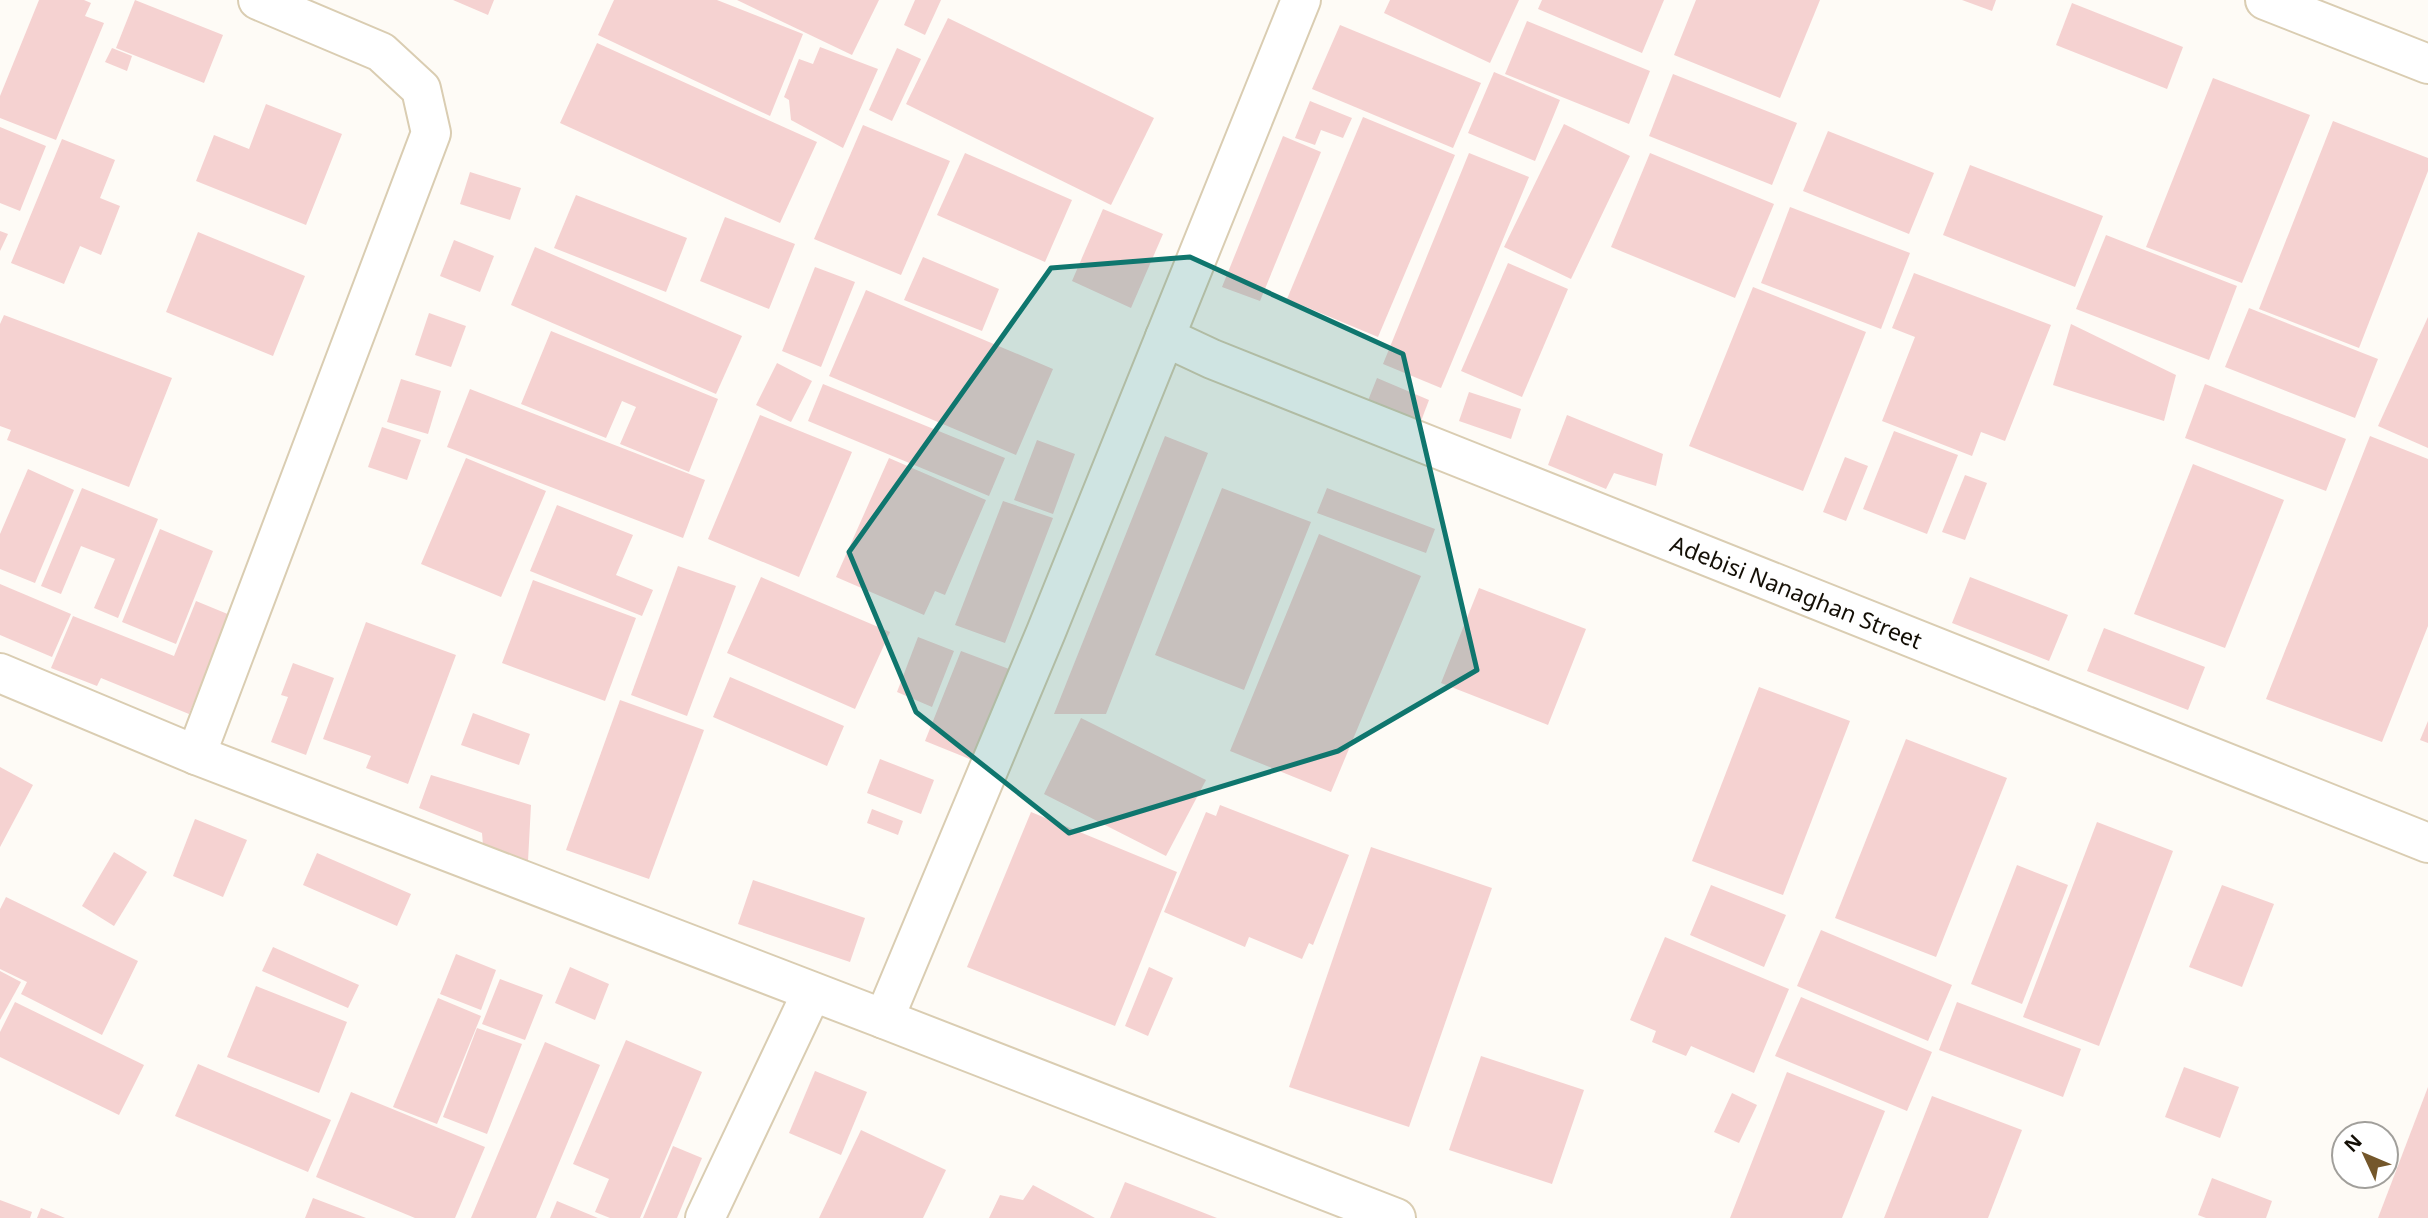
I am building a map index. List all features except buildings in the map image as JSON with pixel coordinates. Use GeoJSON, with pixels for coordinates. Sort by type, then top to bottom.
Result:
{"type":"FeatureCollection","features":[{"type":"Feature","properties":{"kind":"street"},"geometry":{"type":"LineString","coordinates":[[196,755],[431,133],[421,89],[381,52],[258,0]]}},
{"type":"Feature","properties":{"kind":"street"},"geometry":{"type":"LineString","coordinates":[[884,1019],[1046,632],[1301,0]]}},
{"type":"Feature","properties":{"kind":"street"},"geometry":{"type":"LineString","coordinates":[[2265,0],[2428,64]]}},
{"type":"Feature","properties":{"kind":"street","name":"Adebisi Nanaghan Street"},"geometry":{"type":"LineString","coordinates":[[1165,337],[1224,364],[2428,843]]}},
{"type":"Feature","properties":{"kind":"street"},"geometry":{"type":"LineString","coordinates":[[0,673],[196,755],[884,1019],[1338,1207],[1396,1218]]}},
{"type":"Feature","properties":{"kind":"street"},"geometry":{"type":"LineString","coordinates":[[705,1218],[812,992]]}},
{"type":"Feature","properties":{"kind":"highlighted area"},"geometry":{"type":"Polygon","coordinates":[[[1190,257],[1403,354],[1477,670],[1338,751],[1069,833],[916,712],[849,552],[1051,268],[1190,257]]]}}]}
